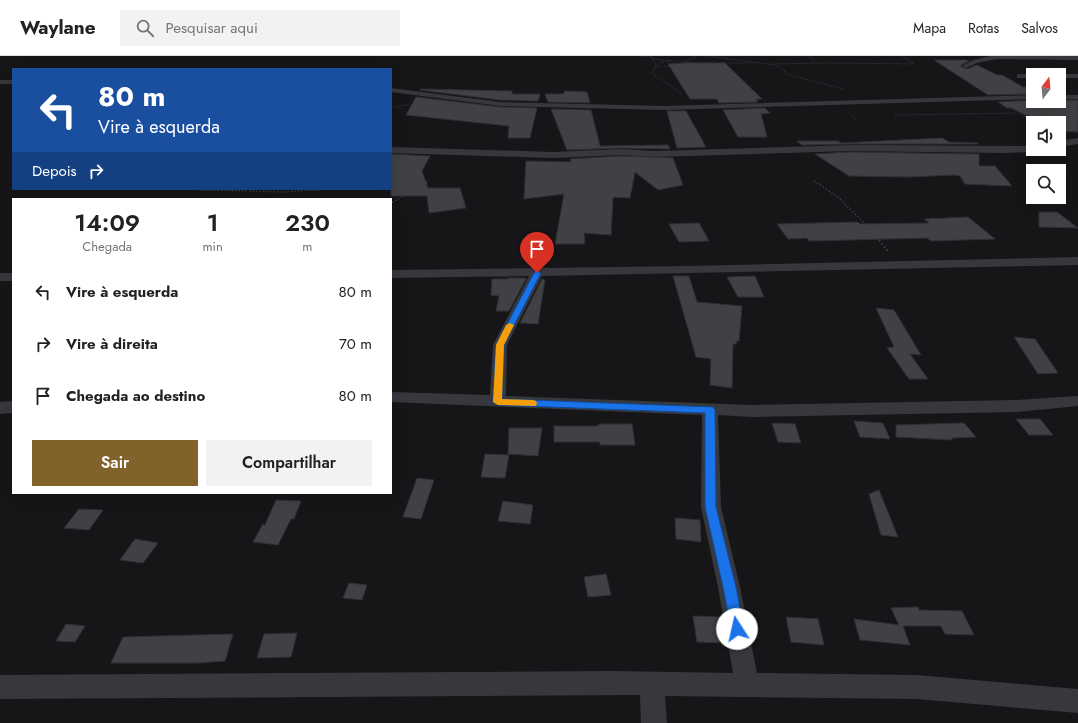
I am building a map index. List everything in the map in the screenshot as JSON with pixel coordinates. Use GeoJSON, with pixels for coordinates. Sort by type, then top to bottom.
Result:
{"type":"FeatureCollection","features":[{"type":"Feature","properties":{"kind":"street"},"geometry":{"type":"LineString","coordinates":[[966,66],[975,61],[997,57],[1078,58]]}},
{"type":"Feature","properties":{"kind":"street"},"geometry":{"type":"LineString","coordinates":[[1020,76],[1026,76]]}},
{"type":"Feature","properties":{"kind":"street"},"geometry":{"type":"LineString","coordinates":[[1066,76],[1078,76]]}},
{"type":"Feature","properties":{"kind":"street"},"geometry":{"type":"LineString","coordinates":[[0,82],[12,82]]}},
{"type":"Feature","properties":{"kind":"street"},"geometry":{"type":"LineString","coordinates":[[392,90],[500,104],[551,106],[703,107],[952,98],[1026,97]]}},
{"type":"Feature","properties":{"kind":"street"},"geometry":{"type":"LineString","coordinates":[[1066,97],[1078,97]]}},
{"type":"Feature","properties":{"kind":"street"},"geometry":{"type":"LineString","coordinates":[[1066,143],[1078,141]]}},
{"type":"Feature","properties":{"kind":"street"},"geometry":{"type":"LineString","coordinates":[[392,150],[553,155],[615,152],[655,154],[850,148],[1026,149]]}},
{"type":"Feature","properties":{"kind":"street"},"geometry":{"type":"LineString","coordinates":[[392,274],[537,273],[1078,261]]}},
{"type":"Feature","properties":{"kind":"street"},"geometry":{"type":"LineString","coordinates":[[498,402],[500,345],[537,273]]}},
{"type":"Feature","properties":{"kind":"street"},"geometry":{"type":"LineString","coordinates":[[0,276],[12,277]]}},
{"type":"Feature","properties":{"kind":"street"},"geometry":{"type":"LineString","coordinates":[[392,397],[710,410],[1017,406],[1078,401]]}},
{"type":"Feature","properties":{"kind":"street"},"geometry":{"type":"LineString","coordinates":[[0,408],[12,407]]}},
{"type":"Feature","properties":{"kind":"street"},"geometry":{"type":"LineString","coordinates":[[710,410],[710,507],[730,587],[747,685]]}},
{"type":"Feature","properties":{"kind":"street"},"geometry":{"type":"LineString","coordinates":[[652,684],[654,723]]}},
{"type":"Feature","properties":{"kind":"street"},"geometry":{"type":"LineString","coordinates":[[0,687],[652,684],[916,687],[1078,700]]}},
{"type":"Feature","properties":{"kind":"path"},"geometry":{"type":"LineString","coordinates":[[639,56],[652,56],[656,65],[653,72],[655,76],[672,86],[686,98],[703,107]]}},
{"type":"Feature","properties":{"kind":"path"},"geometry":{"type":"LineString","coordinates":[[653,59],[683,62],[698,56]]}},
{"type":"Feature","properties":{"kind":"path"},"geometry":{"type":"LineString","coordinates":[[707,56],[766,64],[783,69],[786,74],[845,89]]}},
{"type":"Feature","properties":{"kind":"path"},"geometry":{"type":"LineString","coordinates":[[809,56],[814,60],[813,62],[827,63]]}},
{"type":"Feature","properties":{"kind":"path"},"geometry":{"type":"LineString","coordinates":[[655,67],[662,62],[914,64],[902,56]]}},
{"type":"Feature","properties":{"kind":"path"},"geometry":{"type":"LineString","coordinates":[[655,67],[676,66],[684,72],[720,74],[725,71],[722,62],[716,58]]}},
{"type":"Feature","properties":{"kind":"path"},"geometry":{"type":"LineString","coordinates":[[892,114],[1017,113],[1026,117]]}},
{"type":"Feature","properties":{"kind":"path"},"geometry":{"type":"LineString","coordinates":[[814,181],[838,197],[854,212],[900,265]]}},
{"type":"Feature","properties":{"kind":"path"},"geometry":{"type":"LineString","coordinates":[[392,185],[428,182],[392,202]]}},
{"type":"Feature","properties":{"kind":"path"},"geometry":{"type":"LineString","coordinates":[[209,190],[282,192],[314,190]]}},
{"type":"Feature","properties":{"kind":"building"},"geometry":{"type":"Polygon","coordinates":[[[934,60],[966,60],[969,61],[961,65],[961,67],[967,69],[977,65],[997,75],[1002,75],[1023,87],[1026,87],[1026,94],[988,95],[934,60]]]}},
{"type":"Feature","properties":{"kind":"building"},"geometry":{"type":"Polygon","coordinates":[[[725,63],[762,99],[756,99],[758,102],[719,103],[717,99],[690,99],[668,64],[725,63]]]}},
{"type":"Feature","properties":{"kind":"building"},"geometry":{"type":"Polygon","coordinates":[[[420,90],[512,91],[512,94],[540,94],[538,101],[500,100],[420,90]]]}},
{"type":"Feature","properties":{"kind":"building"},"geometry":{"type":"Polygon","coordinates":[[[565,91],[587,92],[590,103],[548,102],[545,94],[563,94],[565,91]]]}},
{"type":"Feature","properties":{"kind":"building"},"geometry":{"type":"Polygon","coordinates":[[[416,97],[500,107],[537,108],[530,138],[508,138],[509,126],[406,115],[416,97]]]}},
{"type":"Feature","properties":{"kind":"building"},"geometry":{"type":"Polygon","coordinates":[[[1026,100],[1026,108],[1066,108],[1066,100],[1078,100],[1078,132],[1066,131],[1066,116],[1028,116],[1011,108],[1007,108],[998,102],[1026,100]]]}},
{"type":"Feature","properties":{"kind":"building"},"geometry":{"type":"Polygon","coordinates":[[[765,108],[770,113],[761,114],[767,137],[738,137],[723,110],[765,108]]]}},
{"type":"Feature","properties":{"kind":"building"},"geometry":{"type":"Polygon","coordinates":[[[551,109],[591,110],[600,146],[668,145],[670,149],[621,148],[567,150],[551,109]]]}},
{"type":"Feature","properties":{"kind":"building"},"geometry":{"type":"Polygon","coordinates":[[[667,111],[686,111],[706,147],[677,148],[667,111]]]}},
{"type":"Feature","properties":{"kind":"building"},"geometry":{"type":"Polygon","coordinates":[[[942,138],[949,142],[978,144],[802,145],[797,141],[838,141],[841,143],[942,138]]]}},
{"type":"Feature","properties":{"kind":"building"},"geometry":{"type":"Polygon","coordinates":[[[850,152],[979,154],[979,166],[995,166],[1012,186],[965,184],[960,176],[954,175],[907,177],[849,176],[815,154],[850,152]]]}},
{"type":"Feature","properties":{"kind":"building"},"geometry":{"type":"Polygon","coordinates":[[[392,154],[430,156],[422,171],[428,188],[460,188],[466,208],[429,213],[427,196],[391,196],[392,154]]]}},
{"type":"Feature","properties":{"kind":"building"},"geometry":{"type":"Polygon","coordinates":[[[621,156],[673,158],[683,185],[658,190],[635,172],[630,198],[613,197],[611,235],[584,233],[585,244],[555,244],[564,194],[524,199],[526,161],[571,162],[570,159],[621,156]]]}},
{"type":"Feature","properties":{"kind":"building"},"geometry":{"type":"Polygon","coordinates":[[[1039,212],[1057,212],[1078,228],[1039,227],[1039,212]]]}},
{"type":"Feature","properties":{"kind":"building"},"geometry":{"type":"Polygon","coordinates":[[[968,217],[995,239],[931,241],[927,238],[809,241],[807,238],[788,239],[777,224],[858,222],[860,224],[929,223],[924,219],[968,217]]]}},
{"type":"Feature","properties":{"kind":"building"},"geometry":{"type":"Polygon","coordinates":[[[699,223],[709,241],[679,242],[669,224],[699,223]]]}},
{"type":"Feature","properties":{"kind":"building"},"geometry":{"type":"Polygon","coordinates":[[[673,276],[689,276],[697,302],[742,306],[739,341],[736,341],[737,344],[733,344],[732,388],[710,385],[711,359],[696,357],[673,276]]]}},
{"type":"Feature","properties":{"kind":"building"},"geometry":{"type":"Polygon","coordinates":[[[755,276],[764,297],[738,297],[727,277],[755,276]]]}},
{"type":"Feature","properties":{"kind":"building"},"geometry":{"type":"Polygon","coordinates":[[[492,279],[526,279],[509,311],[496,311],[499,296],[491,295],[492,279]]]}},
{"type":"Feature","properties":{"kind":"building"},"geometry":{"type":"Polygon","coordinates":[[[542,279],[545,280],[538,324],[520,323],[542,279]]]}},
{"type":"Feature","properties":{"kind":"building"},"geometry":{"type":"Polygon","coordinates":[[[876,308],[894,310],[921,355],[910,354],[928,379],[909,379],[887,348],[894,347],[876,308]]]}},
{"type":"Feature","properties":{"kind":"building"},"geometry":{"type":"Polygon","coordinates":[[[1014,337],[1035,339],[1058,373],[1038,374],[1014,337]]]}},
{"type":"Feature","properties":{"kind":"building"},"geometry":{"type":"Polygon","coordinates":[[[1016,419],[1040,419],[1053,435],[1029,435],[1016,419]]]}},
{"type":"Feature","properties":{"kind":"building"},"geometry":{"type":"Polygon","coordinates":[[[854,421],[883,423],[890,439],[860,437],[854,421]]]}},
{"type":"Feature","properties":{"kind":"building"},"geometry":{"type":"Polygon","coordinates":[[[772,423],[795,424],[801,443],[778,442],[772,423]]]}},
{"type":"Feature","properties":{"kind":"building"},"geometry":{"type":"Polygon","coordinates":[[[964,423],[976,437],[952,438],[952,440],[896,437],[896,425],[964,423]]]}},
{"type":"Feature","properties":{"kind":"building"},"geometry":{"type":"Polygon","coordinates":[[[598,424],[632,424],[635,445],[600,445],[600,442],[554,442],[554,426],[599,426],[598,424]]]}},
{"type":"Feature","properties":{"kind":"building"},"geometry":{"type":"Polygon","coordinates":[[[509,428],[542,428],[538,456],[508,454],[509,428]]]}},
{"type":"Feature","properties":{"kind":"building"},"geometry":{"type":"Polygon","coordinates":[[[485,454],[509,455],[505,478],[481,477],[485,454]]]}},
{"type":"Feature","properties":{"kind":"building"},"geometry":{"type":"Polygon","coordinates":[[[417,478],[434,480],[421,519],[403,517],[417,478]]]}},
{"type":"Feature","properties":{"kind":"building"},"geometry":{"type":"Polygon","coordinates":[[[879,490],[898,537],[881,535],[869,494],[879,490]]]}},
{"type":"Feature","properties":{"kind":"building"},"geometry":{"type":"Polygon","coordinates":[[[276,500],[301,501],[294,519],[291,519],[278,545],[253,542],[263,524],[265,525],[276,500]]]}},
{"type":"Feature","properties":{"kind":"building"},"geometry":{"type":"Polygon","coordinates":[[[503,501],[533,505],[530,524],[498,521],[503,501]]]}},
{"type":"Feature","properties":{"kind":"building"},"geometry":{"type":"Polygon","coordinates":[[[79,509],[103,510],[89,530],[64,528],[79,509]]]}},
{"type":"Feature","properties":{"kind":"building"},"geometry":{"type":"Polygon","coordinates":[[[675,518],[700,520],[701,542],[676,539],[675,518]]]}},
{"type":"Feature","properties":{"kind":"building"},"geometry":{"type":"Polygon","coordinates":[[[135,539],[158,543],[143,563],[120,560],[135,539]]]}},
{"type":"Feature","properties":{"kind":"building"},"geometry":{"type":"Polygon","coordinates":[[[606,574],[611,595],[588,597],[584,577],[606,574]]]}},
{"type":"Feature","properties":{"kind":"building"},"geometry":{"type":"Polygon","coordinates":[[[349,583],[367,585],[362,600],[343,598],[349,583]]]}},
{"type":"Feature","properties":{"kind":"building"},"geometry":{"type":"Polygon","coordinates":[[[918,607],[919,610],[962,611],[974,635],[945,634],[941,626],[903,626],[910,645],[860,640],[854,619],[899,625],[891,608],[918,607]]]}},
{"type":"Feature","properties":{"kind":"building"},"geometry":{"type":"Polygon","coordinates":[[[693,616],[722,617],[726,643],[697,642],[693,616]]]}},
{"type":"Feature","properties":{"kind":"building"},"geometry":{"type":"Polygon","coordinates":[[[786,617],[818,619],[824,645],[791,642],[786,617]]]}},
{"type":"Feature","properties":{"kind":"building"},"geometry":{"type":"Polygon","coordinates":[[[66,624],[85,626],[75,642],[56,641],[66,624]]]}},
{"type":"Feature","properties":{"kind":"building"},"geometry":{"type":"Polygon","coordinates":[[[297,633],[291,657],[257,658],[264,634],[297,633]]]}},
{"type":"Feature","properties":{"kind":"building"},"geometry":{"type":"Polygon","coordinates":[[[233,634],[225,661],[198,663],[111,663],[123,637],[233,634]]]}},
{"type":"Feature","properties":{"kind":"slow traffic"},"geometry":{"type":"LineString","coordinates":[[510,325],[500,345],[498,402],[533,403]]}},
{"type":"Feature","properties":{"kind":"route"},"geometry":{"type":"LineString","coordinates":[[537,273],[500,345],[498,402],[710,410],[710,507],[730,587],[737,629]]}}]}
